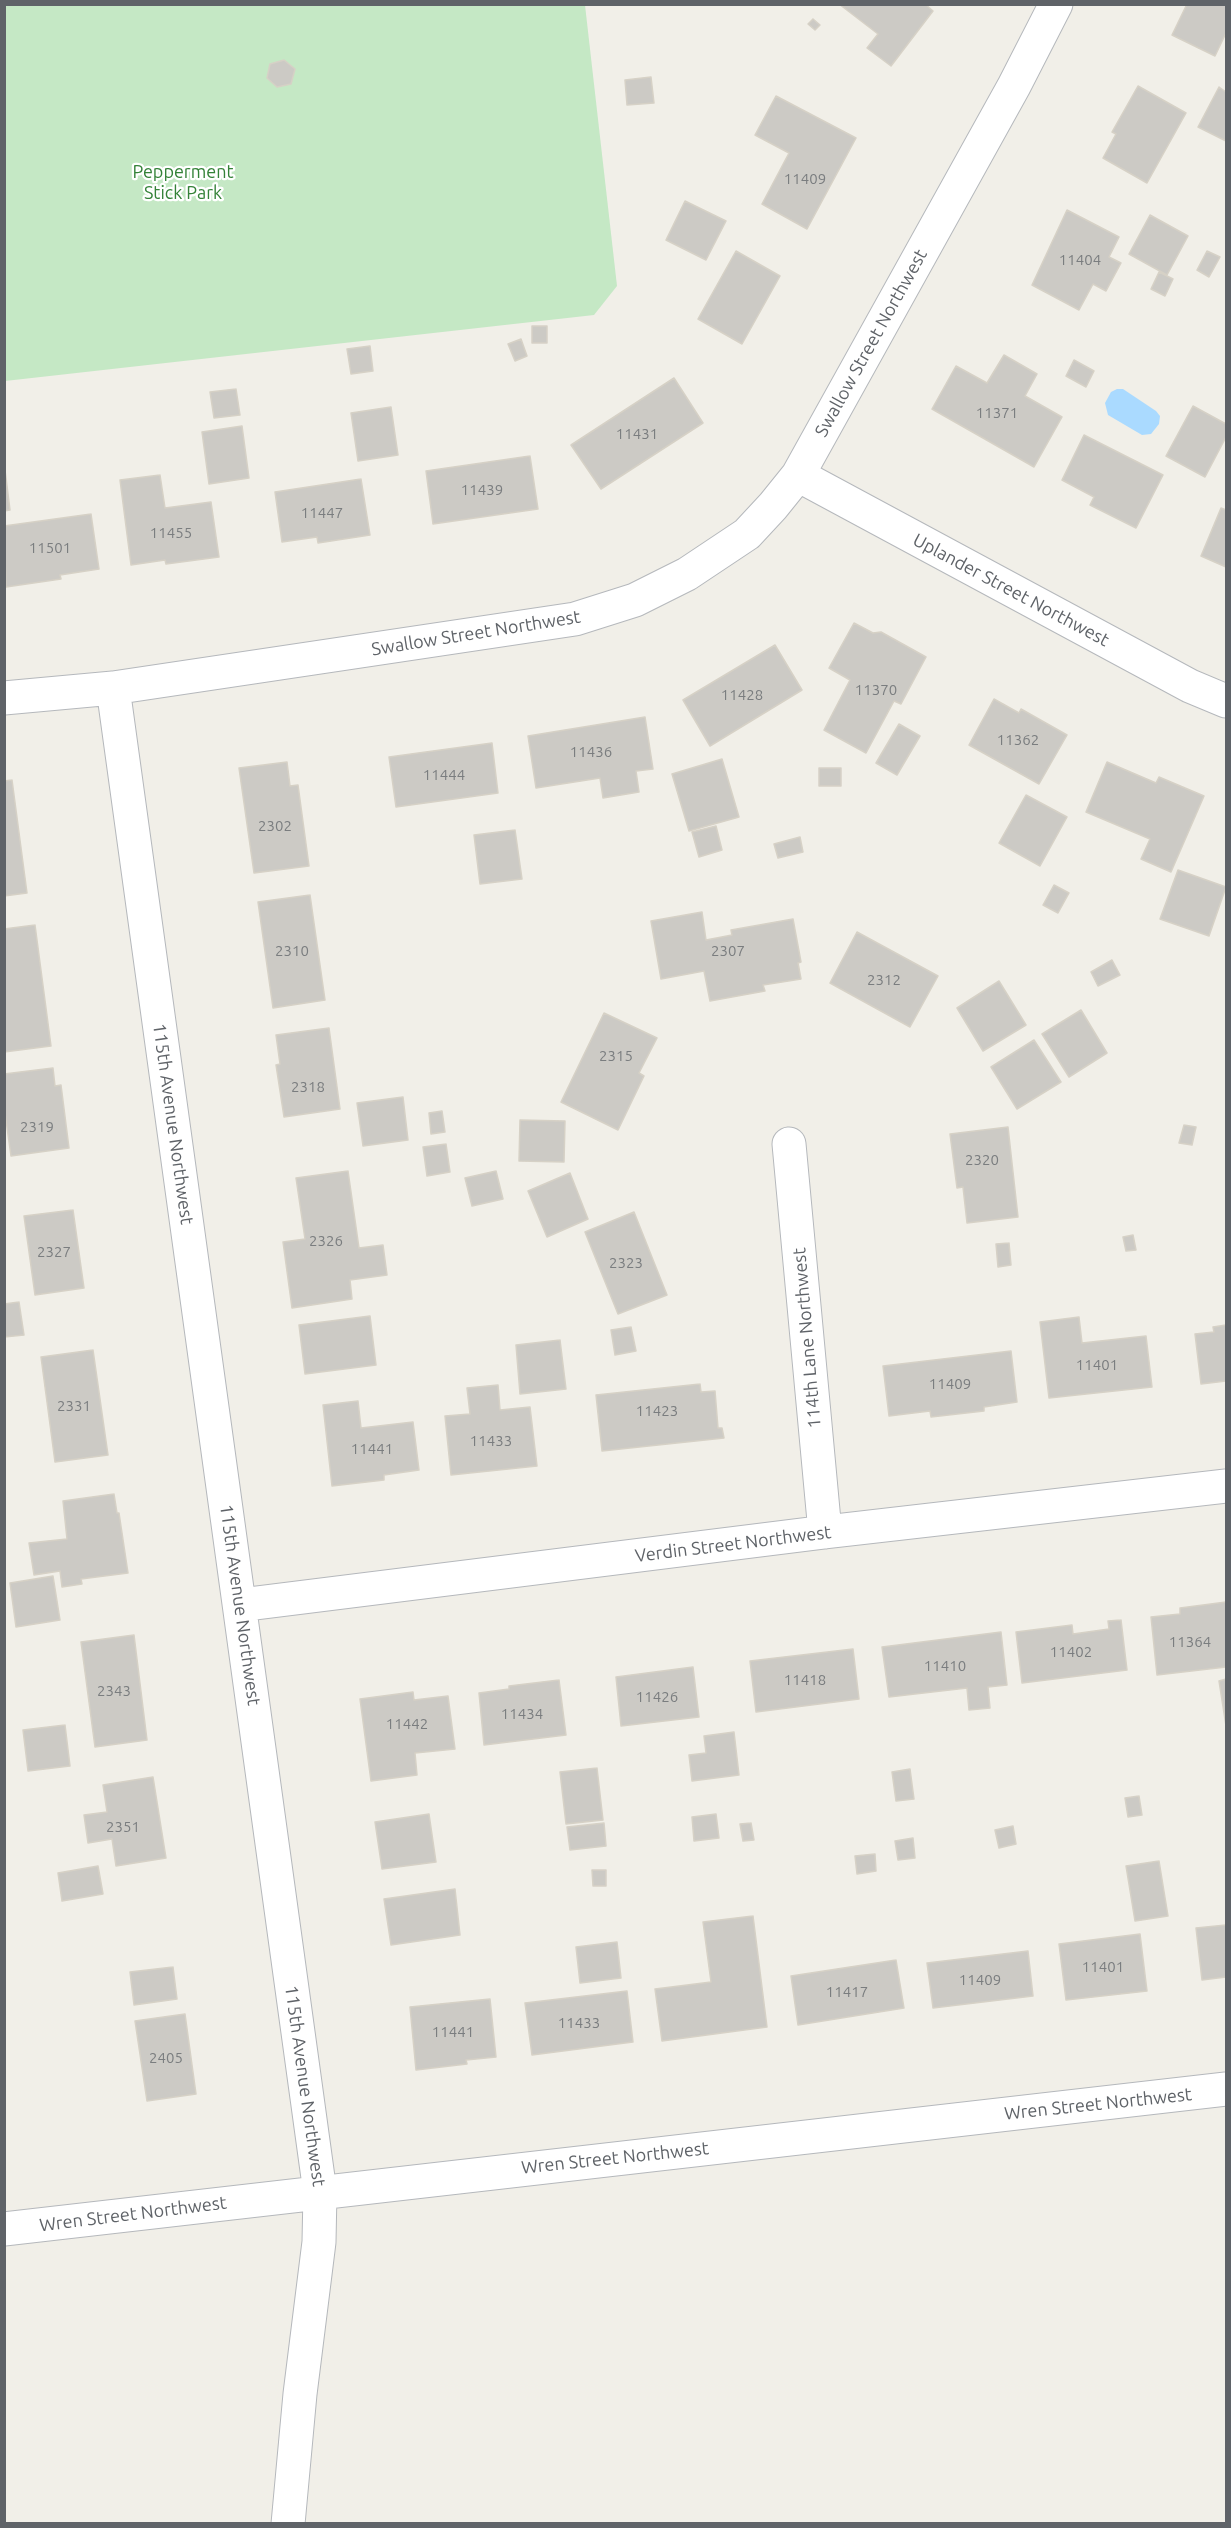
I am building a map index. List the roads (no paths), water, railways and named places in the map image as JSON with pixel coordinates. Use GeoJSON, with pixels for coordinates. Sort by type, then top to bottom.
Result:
{"type":"FeatureCollection","features":[{"type":"Feature","properties":{"kind":"street","name":"Swallow Street Northwest"},"geometry":{"type":"LineString","coordinates":[[4,698],[113,688],[575,619],[635,600],[687,574],[747,534],[798,475],[1014,86],[1056,4]]}},
{"type":"Feature","properties":{"kind":"street","name":"Uplander Street Northwest"},"geometry":{"type":"LineString","coordinates":[[798,475],[1190,686],[1227,701]]}},
{"type":"Feature","properties":{"kind":"street","name":"115th Avenue Northwest"},"geometry":{"type":"LineString","coordinates":[[113,688],[320,2192],[319,2242],[300,2394],[288,2523]]}},
{"type":"Feature","properties":{"kind":"street","name":"114th Lane Northwest"},"geometry":{"type":"LineString","coordinates":[[789,1143],[825,1532]]}},
{"type":"Feature","properties":{"kind":"street","name":"Verdin Street Northwest"},"geometry":{"type":"LineString","coordinates":[[240,1605],[825,1532],[1227,1486]]}},
{"type":"Feature","properties":{"kind":"street","name":"Wren Street Northwest"},"geometry":{"type":"LineString","coordinates":[[4,2229],[1227,2089]]}},
{"type":"Feature","properties":{"kind":"water"},"geometry":{"type":"Polygon","coordinates":[[[1123,389],[1160,416],[1159,424],[1151,434],[1142,435],[1108,415],[1105,403],[1111,392],[1123,389]]]}},
{"type":"Feature","properties":{"kind":"park label","name":"Pepperment Stick Park"},"geometry":{"type":"Point","coordinates":[183,182]}}]}
